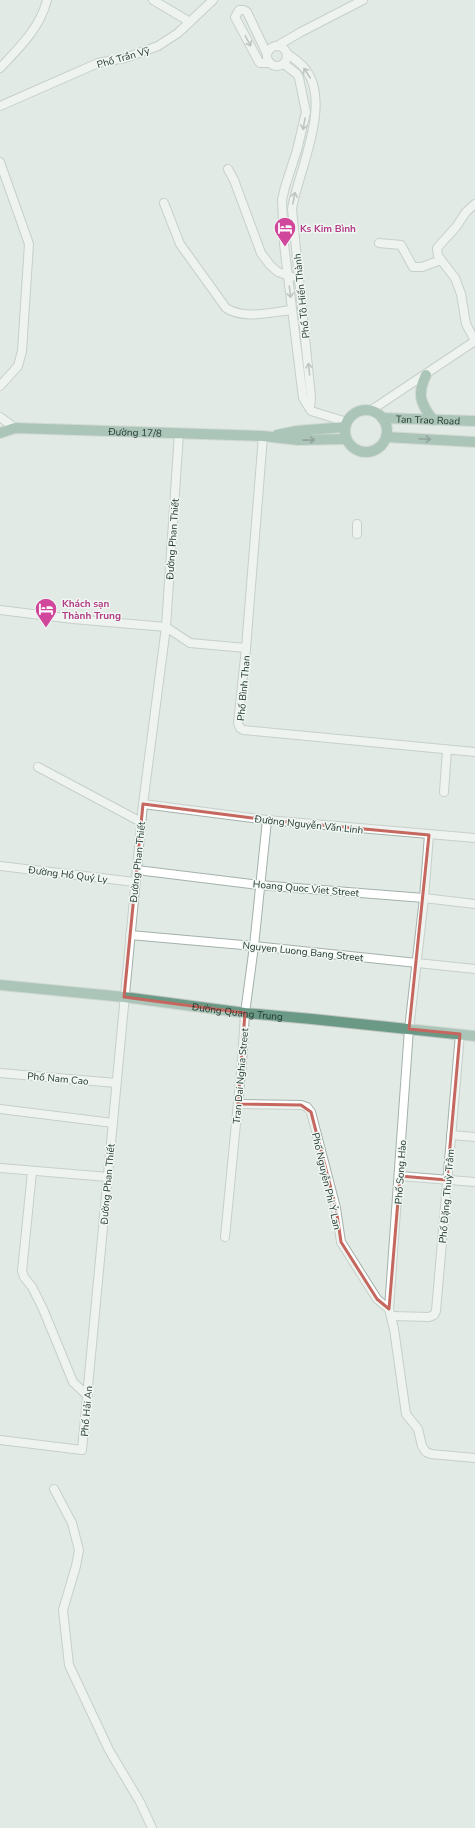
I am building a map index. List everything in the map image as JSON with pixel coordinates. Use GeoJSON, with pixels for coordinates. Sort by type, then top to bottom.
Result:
{"type":"FeatureCollection","features":[{"type":"Feature","properties":{"kind":"main road"},"geometry":{"type":"LineString","coordinates":[[426,375],[421,385],[420,395],[425,409],[433,420]]}},
{"type":"Feature","properties":{"kind":"main road"},"geometry":{"type":"LineString","coordinates":[[370,411],[382,418],[386,430],[386,437],[378,448],[365,452],[355,449],[346,439],[346,424],[357,412],[370,411]]}},
{"type":"Feature","properties":{"kind":"main road","name":"Tan Trao Road"},"geometry":{"type":"LineString","coordinates":[[382,418],[475,421]]}},
{"type":"Feature","properties":{"kind":"main road","name":"Đường 17/8"},"geometry":{"type":"LineString","coordinates":[[267,436],[346,424]]}},
{"type":"Feature","properties":{"kind":"main road","name":"Đường 17/8"},"geometry":{"type":"LineString","coordinates":[[0,433],[15,428],[267,436],[298,440],[346,439]]}},
{"type":"Feature","properties":{"kind":"main road","name":"Tan Trao Road"},"geometry":{"type":"LineString","coordinates":[[386,437],[475,442]]}},
{"type":"Feature","properties":{"kind":"main road","name":"Đường Quang Trung"},"geometry":{"type":"LineString","coordinates":[[0,986],[124,997],[245,1013],[475,1036]]}},
{"type":"Feature","properties":{"kind":"street"},"geometry":{"type":"LineString","coordinates":[[0,68],[29,35],[42,17],[46,0]]}},
{"type":"Feature","properties":{"kind":"street"},"geometry":{"type":"LineString","coordinates":[[153,0],[190,22]]}},
{"type":"Feature","properties":{"kind":"street","name":"Phố Trần Vỹ"},"geometry":{"type":"LineString","coordinates":[[0,106],[98,63],[125,58],[158,46],[190,22],[213,0]]}},
{"type":"Feature","properties":{"kind":"street"},"geometry":{"type":"LineString","coordinates":[[267,54],[270,49],[363,0]]}},
{"type":"Feature","properties":{"kind":"street"},"geometry":{"type":"LineString","coordinates":[[269,63],[267,54],[247,12],[244,10],[238,10],[235,17],[260,64],[269,63],[278,66],[284,64],[288,54]]}},
{"type":"Feature","properties":{"kind":"street","name":"Phố Tô Hiến Thành"},"geometry":{"type":"LineString","coordinates":[[278,46],[283,48],[307,71],[311,79],[315,98],[314,124],[294,195],[292,209],[311,397],[310,408]]}},
{"type":"Feature","properties":{"kind":"street","name":"Phố Tô Hiến Thành"},"geometry":{"type":"LineString","coordinates":[[284,64],[299,78],[306,112],[299,143],[282,200],[284,244],[303,398],[310,408]]}},
{"type":"Feature","properties":{"kind":"street"},"geometry":{"type":"LineString","coordinates":[[0,162],[27,236],[30,254],[22,351],[18,366],[0,386]]}},
{"type":"Feature","properties":{"kind":"street"},"geometry":{"type":"LineString","coordinates":[[228,169],[234,180],[261,253],[270,265],[288,277],[299,278]]}},
{"type":"Feature","properties":{"kind":"street"},"geometry":{"type":"LineString","coordinates":[[164,203],[180,244],[226,308],[233,313],[242,315],[292,310]]}},
{"type":"Feature","properties":{"kind":"street"},"geometry":{"type":"LineString","coordinates":[[370,411],[475,341],[466,324],[461,294],[455,278],[440,260],[436,248],[456,227],[466,212],[475,204]]}},
{"type":"Feature","properties":{"kind":"street"},"geometry":{"type":"LineString","coordinates":[[379,243],[401,245],[413,268],[422,267],[440,260]]}},
{"type":"Feature","properties":{"kind":"street"},"geometry":{"type":"LineString","coordinates":[[310,408],[311,411],[346,424]]}},
{"type":"Feature","properties":{"kind":"street"},"geometry":{"type":"LineString","coordinates":[[0,417],[15,428]]}},
{"type":"Feature","properties":{"kind":"street","name":"Đường Phan Thiết"},"geometry":{"type":"LineString","coordinates":[[97,1290],[141,822],[166,627],[179,433]]}},
{"type":"Feature","properties":{"kind":"street","name":"Phố Bình Than"},"geometry":{"type":"LineString","coordinates":[[267,436],[238,723],[240,728],[243,730],[475,752]]}},
{"type":"Feature","properties":{"kind":"street"},"geometry":{"type":"LineString","coordinates":[[357,524],[357,534]]}},
{"type":"Feature","properties":{"kind":"street"},"geometry":{"type":"LineString","coordinates":[[0,610],[73,619],[166,627],[190,643],[246,648]]}},
{"type":"Feature","properties":{"kind":"street"},"geometry":{"type":"LineString","coordinates":[[444,792],[447,750]]}},
{"type":"Feature","properties":{"kind":"street"},"geometry":{"type":"LineString","coordinates":[[38,767],[141,822]]}},
{"type":"Feature","properties":{"kind":"street","name":"Đường Nguyễn Văn Linh"},"geometry":{"type":"LineString","coordinates":[[143,804],[267,820],[475,838]]}},
{"type":"Feature","properties":{"kind":"street","name":"Tran Dai Nghia Street"},"geometry":{"type":"LineString","coordinates":[[225,1237],[245,1013],[254,946],[267,820]]}},
{"type":"Feature","properties":{"kind":"street","name":"Phố Song Hào"},"geometry":{"type":"LineString","coordinates":[[429,835],[424,898],[409,1030],[390,1312],[406,1414],[418,1429],[422,1446],[426,1452],[430,1454],[475,1458]]}},
{"type":"Feature","properties":{"kind":"street","name":"Đường Hồ Quý Ly"},"geometry":{"type":"LineString","coordinates":[[0,866],[135,882]]}},
{"type":"Feature","properties":{"kind":"street","name":"Hoang Quoc Viet Street"},"geometry":{"type":"LineString","coordinates":[[137,870],[260,884],[424,898],[475,904]]}},
{"type":"Feature","properties":{"kind":"street","name":"Nguyen Luong Bang Street"},"geometry":{"type":"LineString","coordinates":[[130,935],[417,962],[475,969]]}},
{"type":"Feature","properties":{"kind":"street","name":"Phố Đặng Thuỳ Trâm"},"geometry":{"type":"LineString","coordinates":[[390,1312],[429,1317],[434,1315],[436,1311],[460,1034]]}},
{"type":"Feature","properties":{"kind":"street","name":"Phố Nam Cao"},"geometry":{"type":"LineString","coordinates":[[0,1073],[116,1083]]}},
{"type":"Feature","properties":{"kind":"street","name":"Phố Nguyễn Phi Ỷ Lan"},"geometry":{"type":"LineString","coordinates":[[238,1104],[301,1105],[307,1107],[311,1112],[334,1201],[341,1242],[377,1300],[390,1312]]}},
{"type":"Feature","properties":{"kind":"street"},"geometry":{"type":"LineString","coordinates":[[0,1109],[113,1123]]}},
{"type":"Feature","properties":{"kind":"street"},"geometry":{"type":"LineString","coordinates":[[451,1135],[475,1137]]}},
{"type":"Feature","properties":{"kind":"street"},"geometry":{"type":"LineString","coordinates":[[0,1168],[32,1172],[108,1177]]}},
{"type":"Feature","properties":{"kind":"street"},"geometry":{"type":"LineString","coordinates":[[32,1172],[22,1271],[24,1277],[32,1287],[41,1304],[73,1382],[88,1396]]}},
{"type":"Feature","properties":{"kind":"street"},"geometry":{"type":"LineString","coordinates":[[400,1176],[475,1182]]}},
{"type":"Feature","properties":{"kind":"street","name":"Phố Hải An"},"geometry":{"type":"LineString","coordinates":[[0,1440],[82,1450],[97,1290]]}},
{"type":"Feature","properties":{"kind":"street"},"geometry":{"type":"LineString","coordinates":[[54,1489],[72,1523],[79,1550],[76,1566],[63,1610],[69,1665],[110,1750],[140,1802],[152,1828]]}},
{"type":"Feature","properties":{"kind":"highlighted area"},"geometry":{"type":"Polygon","coordinates":[[[143,804],[267,820],[429,835],[409,1029],[460,1034],[447,1180],[400,1176],[389,1309],[377,1299],[341,1242],[336,1208],[311,1112],[301,1105],[238,1104],[245,1013],[124,997],[143,804]]]}},
{"type":"Feature","properties":{"kind":"place","name":"Ks Kim Bình"},"geometry":{"type":"Point","coordinates":[285,248]}},
{"type":"Feature","properties":{"kind":"place","name":"Khách sạn Thành Trung"},"geometry":{"type":"Point","coordinates":[46,628]}}]}
